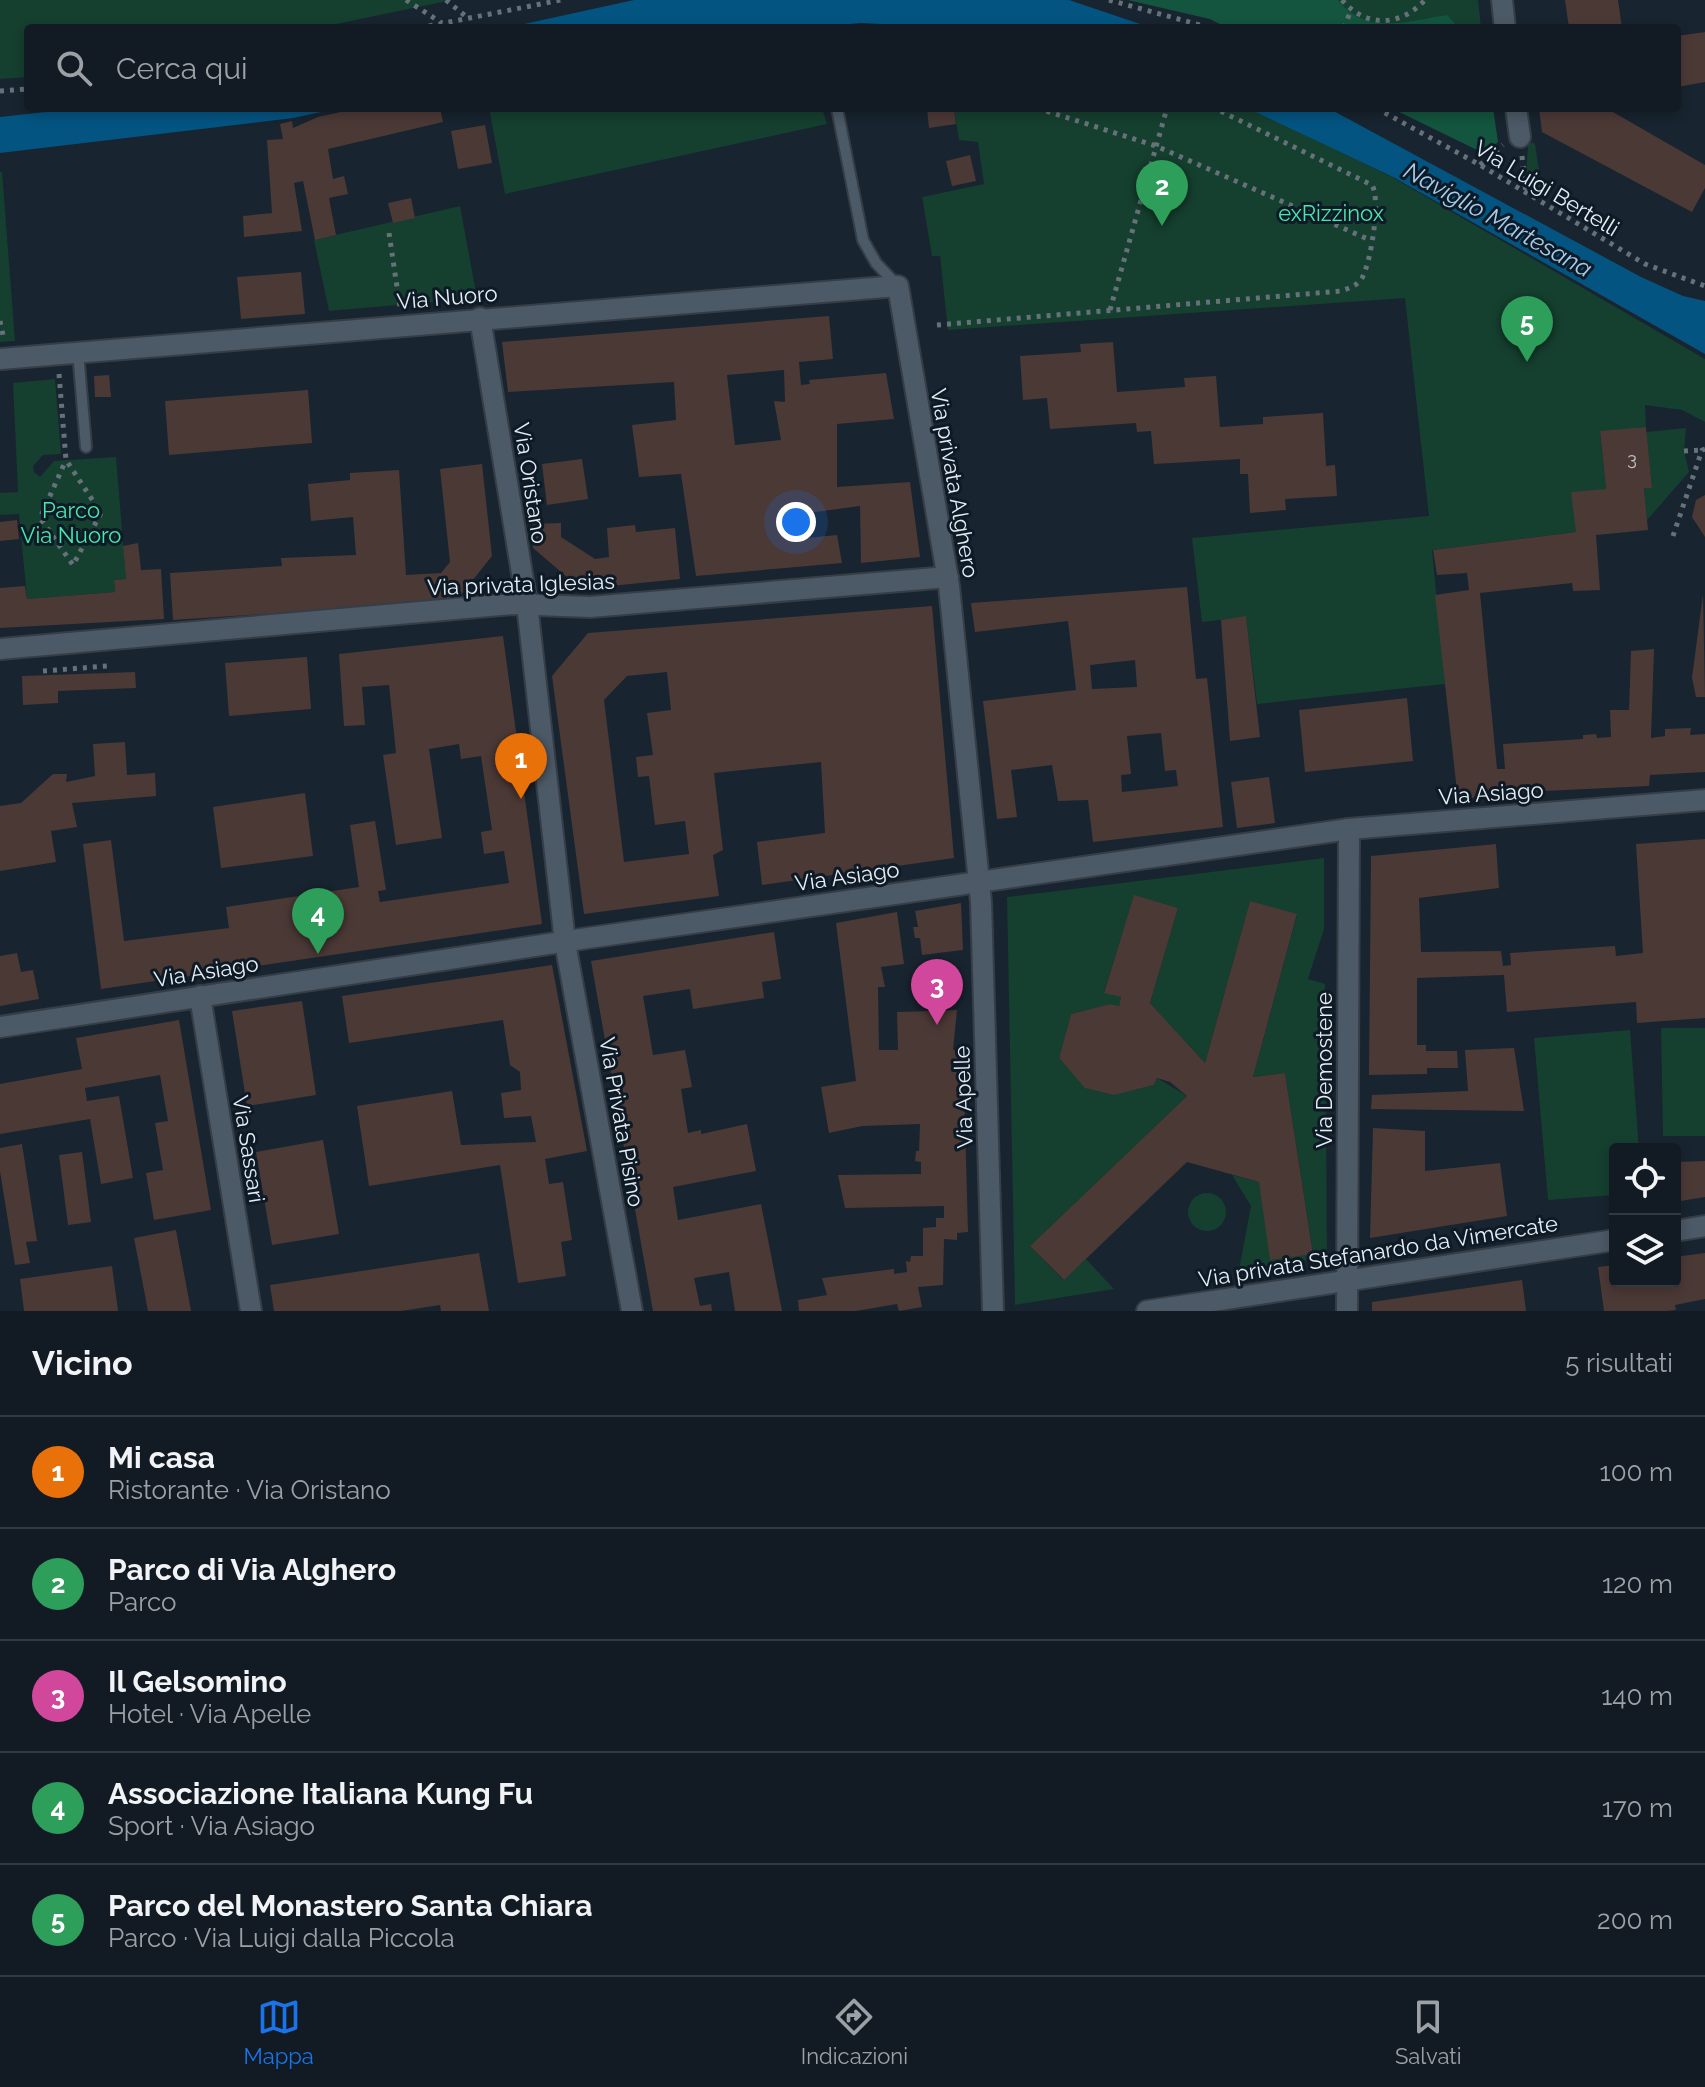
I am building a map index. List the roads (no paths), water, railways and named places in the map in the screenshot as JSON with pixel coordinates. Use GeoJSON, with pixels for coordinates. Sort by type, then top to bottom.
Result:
{"type":"FeatureCollection","features":[{"type":"Feature","properties":{"kind":"street"},"geometry":{"type":"LineString","coordinates":[[1502,0],[1505,24]]}},
{"type":"Feature","properties":{"kind":"street"},"geometry":{"type":"LineString","coordinates":[[1517,112],[1520,137]]}},
{"type":"Feature","properties":{"kind":"street","name":"Via Nuoro"},"geometry":{"type":"LineString","coordinates":[[0,359],[898,286]]}},
{"type":"Feature","properties":{"kind":"street","name":"Via privata Alghero"},"geometry":{"type":"LineString","coordinates":[[898,286],[948,577],[979,881]]}},
{"type":"Feature","properties":{"kind":"street","name":"Via Oristano"},"geometry":{"type":"LineString","coordinates":[[480,318],[527,604],[565,942]]}},
{"type":"Feature","properties":{"kind":"street","name":"Via privata Iglesias"},"geometry":{"type":"LineString","coordinates":[[0,649],[527,604],[578,608],[948,577]]}},
{"type":"Feature","properties":{"kind":"street","name":"Via Asiago"},"geometry":{"type":"LineString","coordinates":[[0,1027],[1349,829],[1705,800]]}},
{"type":"Feature","properties":{"kind":"street","name":"Via Demostene"},"geometry":{"type":"LineString","coordinates":[[1347,1311],[1349,829]]}},
{"type":"Feature","properties":{"kind":"street","name":"Via Apelle"},"geometry":{"type":"LineString","coordinates":[[979,881],[993,1311]]}},
{"type":"Feature","properties":{"kind":"street","name":"Via Privata Pisino"},"geometry":{"type":"LineString","coordinates":[[565,942],[632,1311]]}},
{"type":"Feature","properties":{"kind":"street","name":"Via Sassari"},"geometry":{"type":"LineString","coordinates":[[200,996],[251,1311]]}},
{"type":"Feature","properties":{"kind":"street"},"geometry":{"type":"LineString","coordinates":[[1681,1230],[1705,1226]]}},
{"type":"Feature","properties":{"kind":"street","name":"Via privata Stefanardo da Vimercate"},"geometry":{"type":"LineString","coordinates":[[1147,1311],[1609,1241]]}},
{"type":"Feature","properties":{"kind":"lane"},"geometry":{"type":"LineString","coordinates":[[838,112],[866,248],[898,286]]}},
{"type":"Feature","properties":{"kind":"lane"},"geometry":{"type":"LineString","coordinates":[[68,353],[86,447]]}},
{"type":"Feature","properties":{"kind":"water"},"geometry":{"type":"Polygon","coordinates":[[[634,0],[1069,0],[1140,24],[861,23],[524,24],[634,0]]]}},
{"type":"Feature","properties":{"kind":"water"},"geometry":{"type":"Polygon","coordinates":[[[46,112],[321,112],[0,153],[0,117],[46,112]]]}},
{"type":"Feature","properties":{"kind":"water","name":"Naviglio Martesana"},"geometry":{"type":"Polygon","coordinates":[[[1255,112],[1335,112],[1641,277],[1683,296],[1705,301],[1705,354],[1393,177],[1255,112]]]}},
{"type":"Feature","properties":{"kind":"place","name":"Parco di Via Alghero"},"geometry":{"type":"Point","coordinates":[1162,226]}},
{"type":"Feature","properties":{"kind":"place","name":"Parco del Monastero Santa Chiara"},"geometry":{"type":"Point","coordinates":[1527,362]}},
{"type":"Feature","properties":{"kind":"place","name":"Mi casa"},"geometry":{"type":"Point","coordinates":[521,799]}},
{"type":"Feature","properties":{"kind":"place","name":"Associazione Italiana Kung Fu"},"geometry":{"type":"Point","coordinates":[318,954]}},
{"type":"Feature","properties":{"kind":"place","name":"Il Gelsomino"},"geometry":{"type":"Point","coordinates":[937,1025]}},
{"type":"Feature","properties":{"kind":"park label","name":"exRizzinox"},"geometry":{"type":"Point","coordinates":[1331,213]}},
{"type":"Feature","properties":{"kind":"park label","name":"Parco Via Nuoro"},"geometry":{"type":"Point","coordinates":[71,522]}}]}
